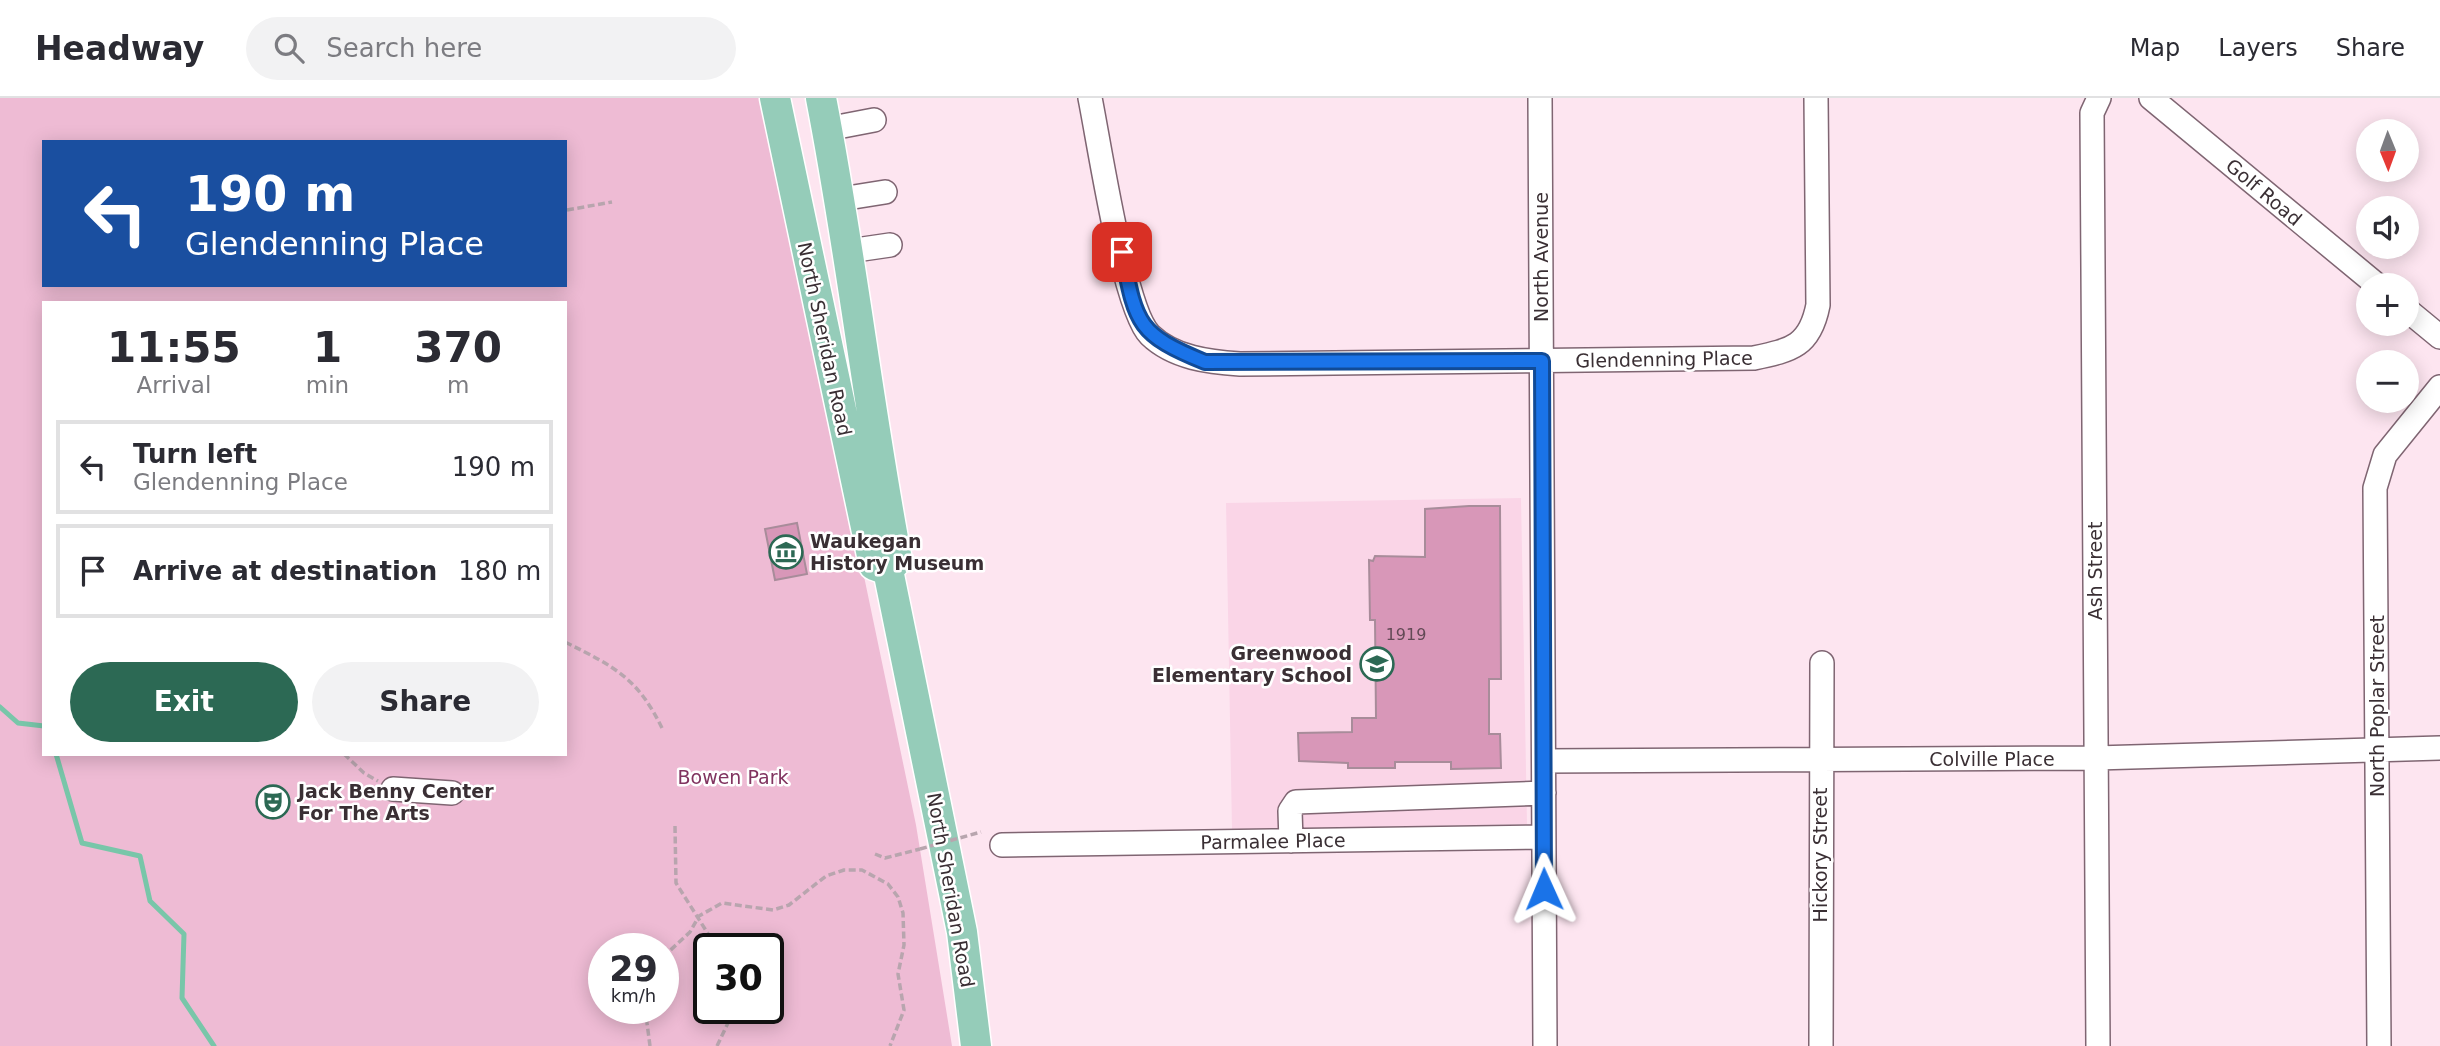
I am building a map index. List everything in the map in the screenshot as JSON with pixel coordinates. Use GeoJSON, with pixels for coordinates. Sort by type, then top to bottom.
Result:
{"type":"FeatureCollection","features":[{"type":"Feature","properties":{"kind":"main road","name":"North Sheridan Road"},"geometry":{"type":"LineString","coordinates":[[775,98],[874,565],[888,570]]}},
{"type":"Feature","properties":{"kind":"main road","name":"North Sheridan Road"},"geometry":{"type":"LineString","coordinates":[[821,98],[841,199],[872,416],[897,560],[888,570]]}},
{"type":"Feature","properties":{"kind":"main road","name":"North Sheridan Road"},"geometry":{"type":"LineString","coordinates":[[888,570],[962,932],[976,1046]]}},
{"type":"Feature","properties":{"kind":"street","name":"Glendenning Place"},"geometry":{"type":"LineString","coordinates":[[1090,98],[1132,303],[1149,334],[1171,348],[1205,362],[1240,364],[1754,358],[1787,351],[1800,343],[1814,326],[1818,305],[1816,98]]}},
{"type":"Feature","properties":{"kind":"street","name":"North Avenue"},"geometry":{"type":"LineString","coordinates":[[1540,98],[1545,1046]]}},
{"type":"Feature","properties":{"kind":"street","name":"Ash Street"},"geometry":{"type":"LineString","coordinates":[[2098,1046],[2092,113],[2099,98]]}},
{"type":"Feature","properties":{"kind":"street","name":"Golf Road"},"geometry":{"type":"LineString","coordinates":[[2156,99],[2363,273]]}},
{"type":"Feature","properties":{"kind":"street"},"geometry":{"type":"LineString","coordinates":[[827,129],[874,120]]}},
{"type":"Feature","properties":{"kind":"street"},"geometry":{"type":"LineString","coordinates":[[841,199],[885,192]]}},
{"type":"Feature","properties":{"kind":"street"},"geometry":{"type":"LineString","coordinates":[[849,251],[890,244]]}},
{"type":"Feature","properties":{"kind":"street"},"geometry":{"type":"LineString","coordinates":[[2419,320],[2440,337]]}},
{"type":"Feature","properties":{"kind":"street","name":"North Poplar Street"},"geometry":{"type":"LineString","coordinates":[[2379,1046],[2375,488],[2385,455],[2440,387]]}},
{"type":"Feature","properties":{"kind":"street","name":"Hickory Street"},"geometry":{"type":"LineString","coordinates":[[1821,1046],[1822,663]]}},
{"type":"Feature","properties":{"kind":"street","name":"Colville Place"},"geometry":{"type":"LineString","coordinates":[[1544,761],[2096,758],[2440,748]]}},
{"type":"Feature","properties":{"kind":"street"},"geometry":{"type":"LineString","coordinates":[[393,789],[453,793]]}},
{"type":"Feature","properties":{"kind":"street"},"geometry":{"type":"LineString","coordinates":[[1292,841],[1290,811],[1296,802],[1544,793]]}},
{"type":"Feature","properties":{"kind":"street","name":"Parmalee Place"},"geometry":{"type":"LineString","coordinates":[[1002,845],[1544,837]]}},
{"type":"Feature","properties":{"kind":"path"},"geometry":{"type":"LineString","coordinates":[[567,210],[612,202]]}},
{"type":"Feature","properties":{"kind":"path"},"geometry":{"type":"LineString","coordinates":[[567,643],[618,668],[650,703],[663,730]]}},
{"type":"Feature","properties":{"kind":"path"},"geometry":{"type":"LineString","coordinates":[[346,756],[364,773],[393,789]]}},
{"type":"Feature","properties":{"kind":"path"},"geometry":{"type":"LineString","coordinates":[[675,826],[676,883],[687,904],[699,916],[709,933]]}},
{"type":"Feature","properties":{"kind":"path"},"geometry":{"type":"LineString","coordinates":[[875,854],[885,858],[981,832]]}},
{"type":"Feature","properties":{"kind":"path"},"geometry":{"type":"LineString","coordinates":[[679,942],[690,932],[699,916],[722,903],[734,902],[758,910],[773,910],[789,905],[826,876],[844,870],[862,870],[888,884],[898,897],[903,913],[904,945],[898,974],[904,1010],[890,1046]]}},
{"type":"Feature","properties":{"kind":"path"},"geometry":{"type":"LineString","coordinates":[[647,1024],[650,1046]]}},
{"type":"Feature","properties":{"kind":"path"},"geometry":{"type":"LineString","coordinates":[[717,1046],[728,1024]]}},
{"type":"Feature","properties":{"kind":"shaded area","name":"Greenwood Elementary School"},"geometry":{"type":"Polygon","coordinates":[[[1521,498],[1527,824],[1232,830],[1226,503],[1521,498]]]}},
{"type":"Feature","properties":{"kind":"green space","name":"Bowen Park"},"geometry":{"type":"Polygon","coordinates":[[[0,98],[764,98],[916,825],[952,1046],[0,1046],[0,98]]]}},
{"type":"Feature","properties":{"kind":"building"},"geometry":{"type":"Polygon","coordinates":[[[1500,506],[1501,679],[1489,679],[1489,734],[1500,734],[1501,768],[1451,769],[1451,762],[1395,762],[1395,768],[1348,768],[1348,763],[1299,761],[1298,733],[1352,732],[1352,718],[1376,718],[1375,620],[1370,620],[1369,560],[1373,561],[1375,556],[1425,557],[1425,509],[1500,506]]]}},
{"type":"Feature","properties":{"kind":"building","name":"Waukegan History Museum"},"geometry":{"type":"Polygon","coordinates":[[[797,523],[807,574],[775,580],[765,529],[797,523]]]}},
{"type":"Feature","properties":{"kind":"waterway"},"geometry":{"type":"LineString","coordinates":[[0,707],[18,723],[42,726]]}},
{"type":"Feature","properties":{"kind":"waterway"},"geometry":{"type":"LineString","coordinates":[[57,756],[82,843],[140,856],[150,901],[184,934],[182,998],[214,1046]]}},
{"type":"Feature","properties":{"kind":"place","name":"Waukegan History Museum"},"geometry":{"type":"Point","coordinates":[786,552]}},
{"type":"Feature","properties":{"kind":"place","name":"Greenwood Elementary School"},"geometry":{"type":"Point","coordinates":[1377,664]}},
{"type":"Feature","properties":{"kind":"place","name":"Jack Benny Center For The Arts"},"geometry":{"type":"Point","coordinates":[273,802]}},
{"type":"Feature","properties":{"kind":"route"},"geometry":{"type":"LineString","coordinates":[[1122,252],[1132,303],[1149,334],[1171,348],[1205,362],[1240,364],[1542,361],[1544,889]]}}]}
